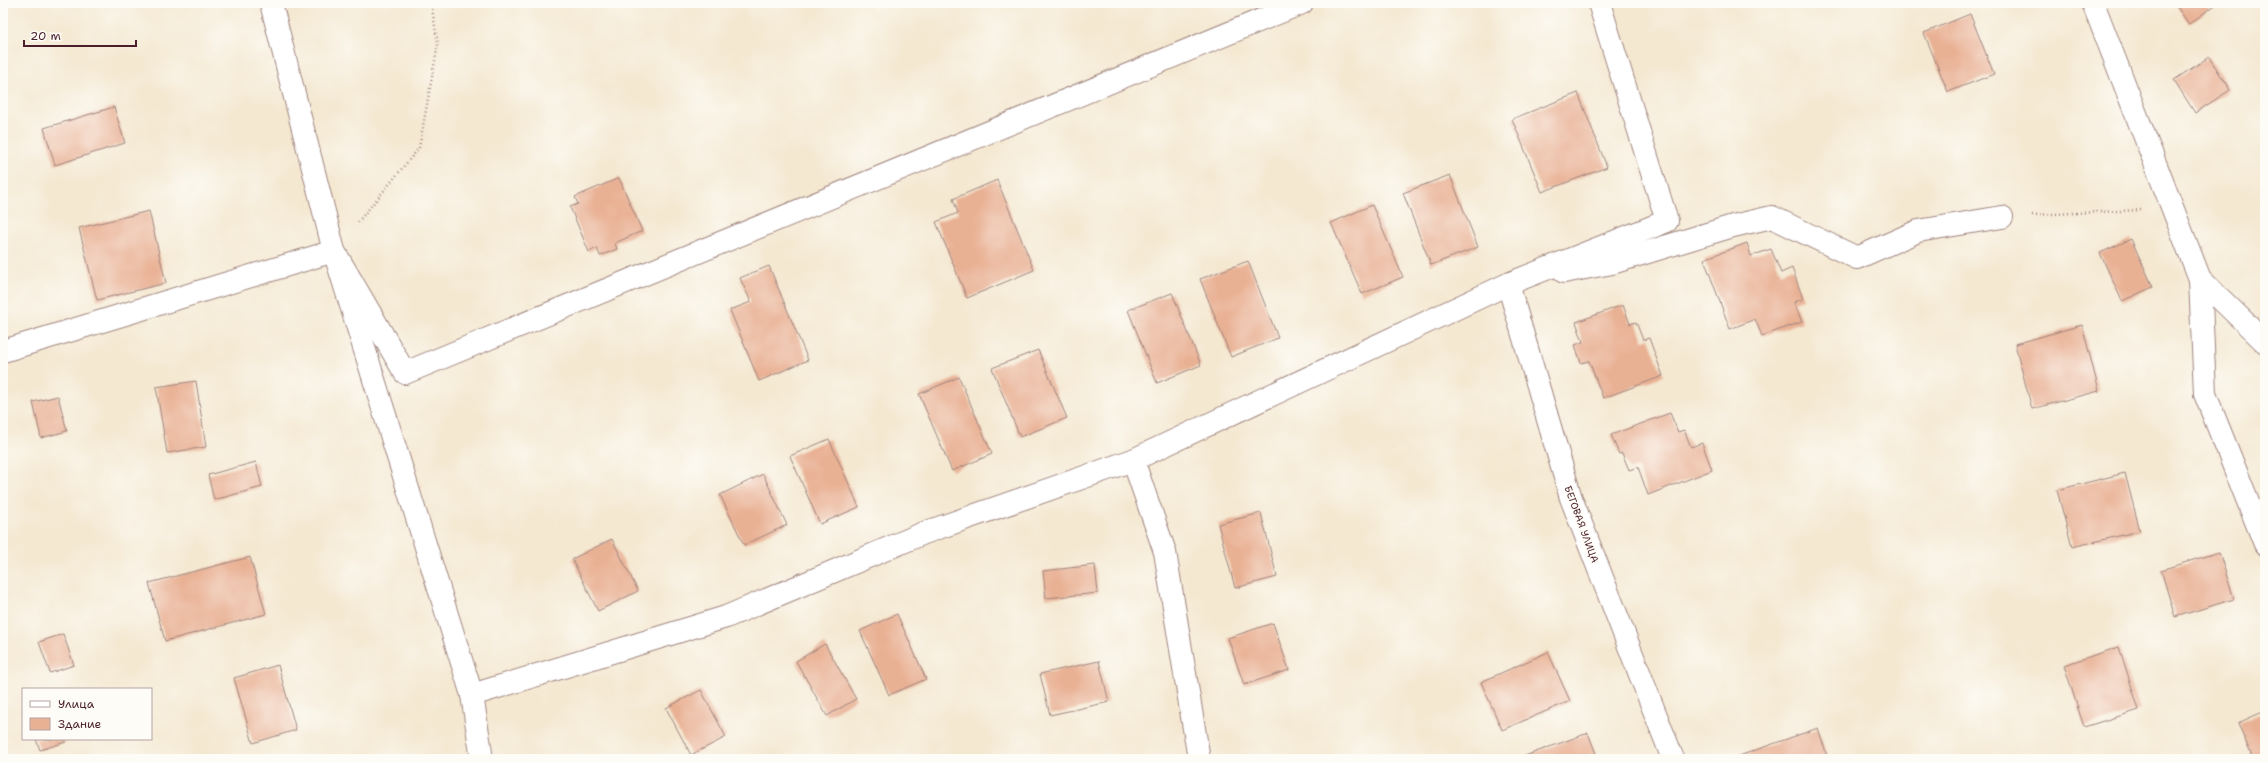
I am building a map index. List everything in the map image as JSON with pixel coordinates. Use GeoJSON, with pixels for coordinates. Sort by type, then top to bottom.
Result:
{"type":"FeatureCollection","features":[{"type":"Feature","properties":{"kind":"street"},"geometry":{"type":"LineString","coordinates":[[270,3],[334,251],[472,695],[482,759]]}},
{"type":"Feature","properties":{"kind":"street"},"geometry":{"type":"LineString","coordinates":[[334,251],[405,373],[1302,3]]}},
{"type":"Feature","properties":{"kind":"street"},"geometry":{"type":"LineString","coordinates":[[472,695],[726,617],[924,533],[1133,460],[1508,284],[1667,221],[1599,3]]}},
{"type":"Feature","properties":{"kind":"street"},"geometry":{"type":"LineString","coordinates":[[2092,3],[2200,279],[2205,394],[2265,544]]}},
{"type":"Feature","properties":{"kind":"street"},"geometry":{"type":"LineString","coordinates":[[1508,284],[1612,263],[1733,226],[1772,217],[1857,258],[1918,231],[2002,217]]}},
{"type":"Feature","properties":{"kind":"street"},"geometry":{"type":"LineString","coordinates":[[3,351],[334,251]]}},
{"type":"Feature","properties":{"kind":"street"},"geometry":{"type":"LineString","coordinates":[[2200,279],[2265,342]]}},
{"type":"Feature","properties":{"kind":"street","name":"БЕГОВАЯ УЛИЦА"},"geometry":{"type":"LineString","coordinates":[[1508,284],[1571,498],[1673,759]]}},
{"type":"Feature","properties":{"kind":"street"},"geometry":{"type":"LineString","coordinates":[[1133,460],[1165,552],[1199,759]]}},
{"type":"Feature","properties":{"kind":"path"},"geometry":{"type":"LineString","coordinates":[[334,251],[418,148],[438,44],[431,3]]}},
{"type":"Feature","properties":{"kind":"path"},"geometry":{"type":"LineString","coordinates":[[2002,217],[2104,212]]}},
{"type":"Feature","properties":{"kind":"building"},"geometry":{"type":"Polygon","coordinates":[[[2174,3],[2218,3],[2189,24],[2174,3]]]}},
{"type":"Feature","properties":{"kind":"building"},"geometry":{"type":"Polygon","coordinates":[[[1970,14],[1994,74],[1948,92],[1924,33],[1970,14]]]}},
{"type":"Feature","properties":{"kind":"building"},"geometry":{"type":"Polygon","coordinates":[[[2209,57],[2230,90],[2195,113],[2174,80],[2209,57]]]}},
{"type":"Feature","properties":{"kind":"building"},"geometry":{"type":"Polygon","coordinates":[[[1578,93],[1607,167],[1542,192],[1512,119],[1578,93]]]}},
{"type":"Feature","properties":{"kind":"building"},"geometry":{"type":"Polygon","coordinates":[[[114,107],[125,143],[55,165],[44,128],[114,107]]]}},
{"type":"Feature","properties":{"kind":"building"},"geometry":{"type":"Polygon","coordinates":[[[1450,175],[1478,247],[1431,265],[1403,193],[1450,175]]]}},
{"type":"Feature","properties":{"kind":"building"},"geometry":{"type":"Polygon","coordinates":[[[619,178],[642,231],[615,243],[617,249],[600,256],[597,248],[589,252],[570,207],[578,204],[575,197],[619,178]]]}},
{"type":"Feature","properties":{"kind":"building"},"geometry":{"type":"Polygon","coordinates":[[[997,180],[1034,270],[967,298],[936,222],[958,213],[953,199],[997,180]]]}},
{"type":"Feature","properties":{"kind":"building"},"geometry":{"type":"Polygon","coordinates":[[[1372,205],[1403,277],[1362,294],[1331,223],[1372,205]]]}},
{"type":"Feature","properties":{"kind":"building"},"geometry":{"type":"Polygon","coordinates":[[[149,211],[166,283],[97,300],[79,228],[149,211]]]}},
{"type":"Feature","properties":{"kind":"building"},"geometry":{"type":"Polygon","coordinates":[[[2131,239],[2153,287],[2122,301],[2100,253],[2131,239]]]}},
{"type":"Feature","properties":{"kind":"building"},"geometry":{"type":"Polygon","coordinates":[[[1747,243],[1751,256],[1771,249],[1781,273],[1792,268],[1803,299],[1794,302],[1802,322],[1762,336],[1755,319],[1730,329],[1704,259],[1747,243]]]}},
{"type":"Feature","properties":{"kind":"building"},"geometry":{"type":"Polygon","coordinates":[[[1248,261],[1278,338],[1231,357],[1200,279],[1248,261]]]}},
{"type":"Feature","properties":{"kind":"building"},"geometry":{"type":"Polygon","coordinates":[[[769,266],[808,360],[759,381],[730,310],[751,302],[740,278],[769,266]]]}},
{"type":"Feature","properties":{"kind":"building"},"geometry":{"type":"Polygon","coordinates":[[[1172,293],[1201,365],[1157,383],[1128,310],[1172,293]]]}},
{"type":"Feature","properties":{"kind":"building"},"geometry":{"type":"Polygon","coordinates":[[[1623,305],[1630,324],[1636,322],[1643,340],[1649,338],[1663,376],[1603,398],[1589,361],[1581,363],[1575,345],[1583,342],[1576,322],[1623,305]]]}},
{"type":"Feature","properties":{"kind":"building"},"geometry":{"type":"Polygon","coordinates":[[[2082,325],[2099,391],[2032,409],[2015,344],[2082,325]]]}},
{"type":"Feature","properties":{"kind":"building"},"geometry":{"type":"Polygon","coordinates":[[[1038,350],[1067,418],[1020,437],[992,368],[1038,350]]]}},
{"type":"Feature","properties":{"kind":"building"},"geometry":{"type":"Polygon","coordinates":[[[959,377],[992,454],[952,471],[919,394],[959,377]]]}},
{"type":"Feature","properties":{"kind":"building"},"geometry":{"type":"Polygon","coordinates":[[[196,381],[206,447],[167,453],[156,387],[196,381]]]}},
{"type":"Feature","properties":{"kind":"building"},"geometry":{"type":"Polygon","coordinates":[[[58,396],[67,431],[41,438],[33,402],[58,396]]]}},
{"type":"Feature","properties":{"kind":"building"},"geometry":{"type":"Polygon","coordinates":[[[1670,413],[1678,432],[1684,430],[1691,447],[1702,443],[1712,470],[1648,495],[1638,467],[1629,470],[1622,453],[1619,454],[1611,435],[1670,413]]]}},
{"type":"Feature","properties":{"kind":"building"},"geometry":{"type":"Polygon","coordinates":[[[829,439],[859,507],[820,524],[790,456],[829,439]]]}},
{"type":"Feature","properties":{"kind":"building"},"geometry":{"type":"Polygon","coordinates":[[[256,462],[262,487],[214,500],[208,475],[256,462]]]}},
{"type":"Feature","properties":{"kind":"building"},"geometry":{"type":"Polygon","coordinates":[[[2125,473],[2140,531],[2072,547],[2057,490],[2125,473]]]}},
{"type":"Feature","properties":{"kind":"building"},"geometry":{"type":"Polygon","coordinates":[[[763,474],[787,525],[744,545],[720,495],[763,474]]]}},
{"type":"Feature","properties":{"kind":"building"},"geometry":{"type":"Polygon","coordinates":[[[1261,513],[1277,577],[1235,588],[1218,524],[1261,513]]]}},
{"type":"Feature","properties":{"kind":"building"},"geometry":{"type":"Polygon","coordinates":[[[612,539],[638,591],[598,611],[572,559],[612,539]]]}},
{"type":"Feature","properties":{"kind":"building"},"geometry":{"type":"Polygon","coordinates":[[[2219,552],[2234,599],[2175,617],[2161,570],[2219,552]]]}},
{"type":"Feature","properties":{"kind":"building"},"geometry":{"type":"Polygon","coordinates":[[[250,557],[266,614],[165,641],[149,583],[250,557]]]}},
{"type":"Feature","properties":{"kind":"building"},"geometry":{"type":"Polygon","coordinates":[[[1095,565],[1098,593],[1046,598],[1043,571],[1095,565]]]}},
{"type":"Feature","properties":{"kind":"building"},"geometry":{"type":"Polygon","coordinates":[[[897,614],[926,679],[889,695],[860,631],[897,614]]]}},
{"type":"Feature","properties":{"kind":"building"},"geometry":{"type":"Polygon","coordinates":[[[1273,623],[1289,670],[1244,685],[1228,638],[1273,623]]]}},
{"type":"Feature","properties":{"kind":"building"},"geometry":{"type":"Polygon","coordinates":[[[63,634],[74,665],[50,673],[39,642],[63,634]]]}},
{"type":"Feature","properties":{"kind":"building"},"geometry":{"type":"Polygon","coordinates":[[[825,644],[856,699],[827,716],[796,661],[825,644]]]}},
{"type":"Feature","properties":{"kind":"building"},"geometry":{"type":"Polygon","coordinates":[[[2119,647],[2139,710],[2084,727],[2064,665],[2119,647]]]}},
{"type":"Feature","properties":{"kind":"building"},"geometry":{"type":"Polygon","coordinates":[[[1548,652],[1570,701],[1502,730],[1481,682],[1548,652]]]}},
{"type":"Feature","properties":{"kind":"building"},"geometry":{"type":"Polygon","coordinates":[[[1099,661],[1109,702],[1050,715],[1040,674],[1099,661]]]}},
{"type":"Feature","properties":{"kind":"building"},"geometry":{"type":"Polygon","coordinates":[[[278,665],[296,730],[253,743],[234,678],[278,665]]]}},
{"type":"Feature","properties":{"kind":"building"},"geometry":{"type":"Polygon","coordinates":[[[701,690],[726,737],[691,755],[666,708],[701,690]]]}},
{"type":"Feature","properties":{"kind":"building"},"geometry":{"type":"Polygon","coordinates":[[[2265,711],[2265,759],[2253,759],[2238,723],[2265,711]]]}},
{"type":"Feature","properties":{"kind":"building"},"geometry":{"type":"Polygon","coordinates":[[[1818,728],[1828,759],[1740,759],[1739,756],[1818,728]]]}},
{"type":"Feature","properties":{"kind":"building"},"geometry":{"type":"Polygon","coordinates":[[[1588,733],[1598,759],[1527,759],[1525,756],[1588,733]]]}},
{"type":"Feature","properties":{"kind":"building"},"geometry":{"type":"Polygon","coordinates":[[[36,740],[65,740],[66,742],[40,750],[36,740]]]}}]}
